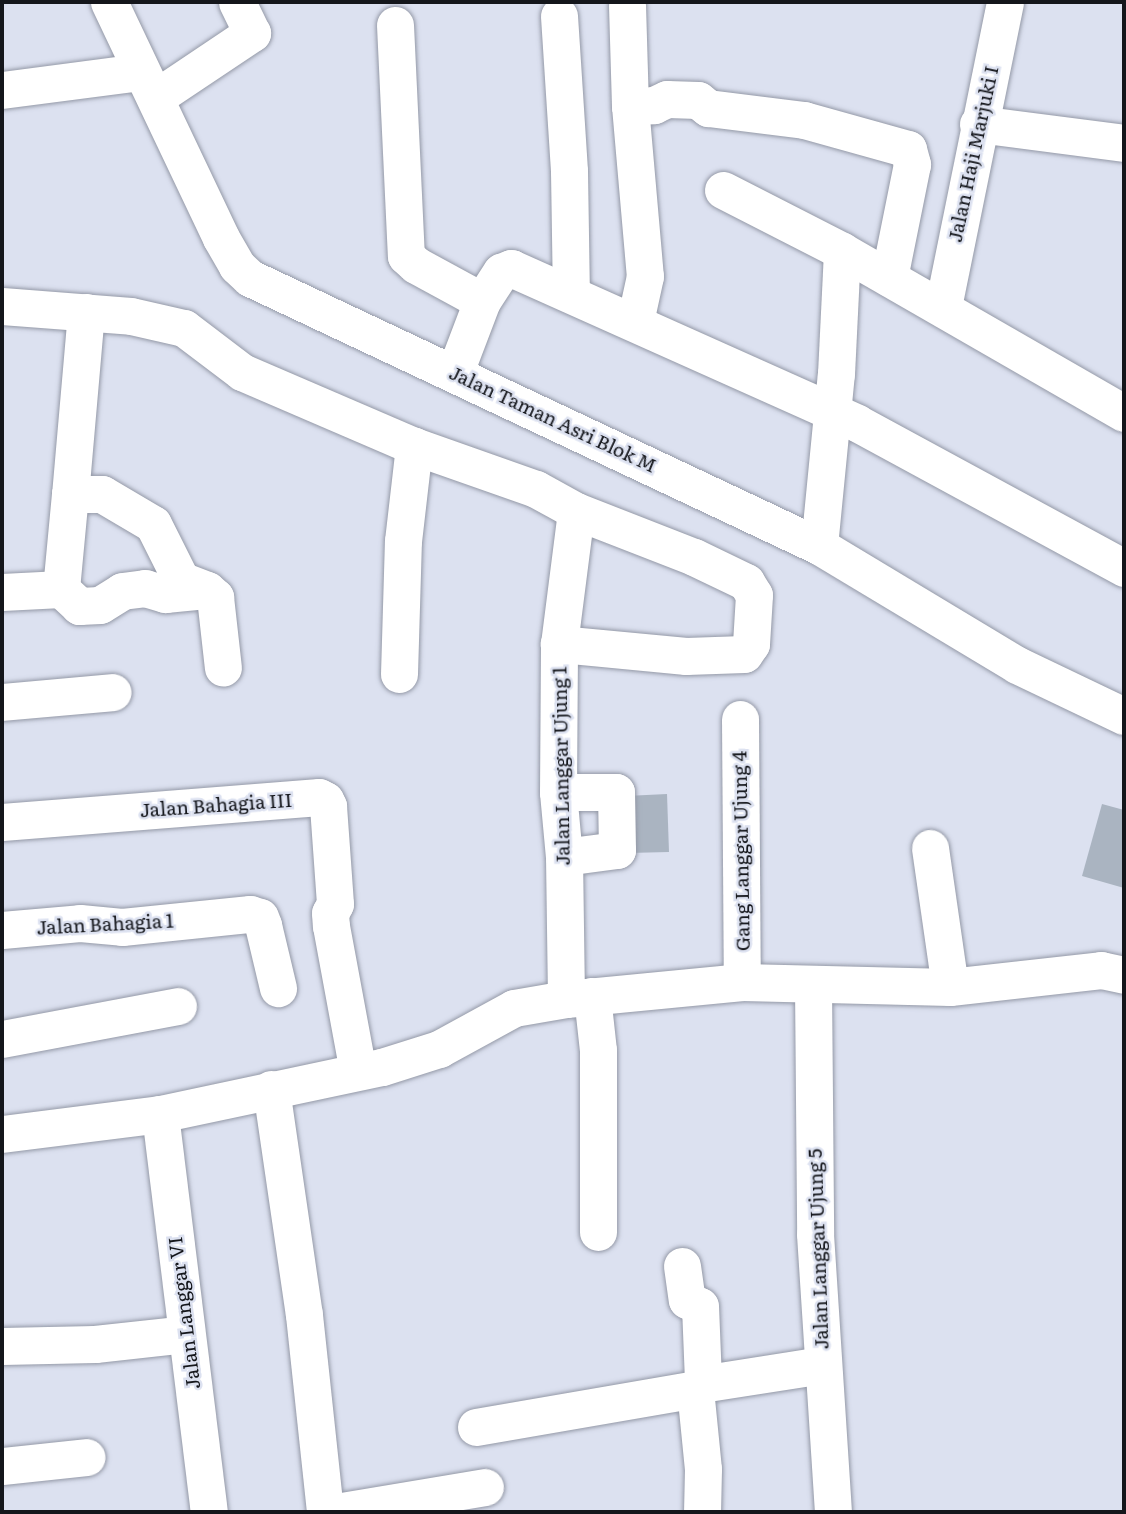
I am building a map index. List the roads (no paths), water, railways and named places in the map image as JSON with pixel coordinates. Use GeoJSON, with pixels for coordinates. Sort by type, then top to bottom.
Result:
{"type":"FeatureCollection","features":[{"type":"Feature","properties":{"kind":"street","name":"Jalan Taman Asri Blok M"},"geometry":{"type":"LineString","coordinates":[[109,2],[237,266],[266,286],[455,372],[819,546],[1017,665],[1124,716]]}},
{"type":"Feature","properties":{"kind":"street"},"geometry":{"type":"LineString","coordinates":[[2,90],[148,85],[252,33],[237,2]]}},
{"type":"Feature","properties":{"kind":"street","name":"Jalan Haji Marjuki I"},"geometry":{"type":"LineString","coordinates":[[943,307],[978,124],[1005,2]]}},
{"type":"Feature","properties":{"kind":"street"},"geometry":{"type":"LineString","coordinates":[[627,5],[631,106],[645,276],[635,322]]}},
{"type":"Feature","properties":{"kind":"street"},"geometry":{"type":"LineString","coordinates":[[559,16],[569,171],[571,293]]}},
{"type":"Feature","properties":{"kind":"street"},"geometry":{"type":"LineString","coordinates":[[395,25],[406,256],[416,265],[482,301]]}},
{"type":"Feature","properties":{"kind":"street"},"geometry":{"type":"LineString","coordinates":[[631,106],[654,105],[667,99],[698,100],[708,108],[804,120],[908,149],[912,164],[889,278]]}},
{"type":"Feature","properties":{"kind":"street"},"geometry":{"type":"LineString","coordinates":[[978,124],[1124,143]]}},
{"type":"Feature","properties":{"kind":"street"},"geometry":{"type":"LineString","coordinates":[[723,190],[842,250],[1124,413]]}},
{"type":"Feature","properties":{"kind":"street"},"geometry":{"type":"LineString","coordinates":[[819,546],[832,412],[842,250]]}},
{"type":"Feature","properties":{"kind":"street"},"geometry":{"type":"LineString","coordinates":[[455,372],[482,301],[501,272],[511,268],[832,412],[1124,568]]}},
{"type":"Feature","properties":{"kind":"street"},"geometry":{"type":"LineString","coordinates":[[2,306],[86,312],[166,322],[184,328],[242,372],[414,446],[536,489],[576,511],[559,644]]}},
{"type":"Feature","properties":{"kind":"street"},"geometry":{"type":"LineString","coordinates":[[61,589],[86,312]]}},
{"type":"Feature","properties":{"kind":"street"},"geometry":{"type":"LineString","coordinates":[[399,674],[403,541],[414,446]]}},
{"type":"Feature","properties":{"kind":"street"},"geometry":{"type":"LineString","coordinates":[[70,494],[102,494],[153,524],[181,580],[207,590],[215,597],[223,668]]}},
{"type":"Feature","properties":{"kind":"street","name":"Jalan Langgar Ujung 1"},"geometry":{"type":"LineString","coordinates":[[576,511],[694,557],[752,588],[751,644],[744,654],[686,656],[559,644],[558,792],[564,857],[579,998],[598,1050],[598,1232]]}},
{"type":"Feature","properties":{"kind":"street"},"geometry":{"type":"LineString","coordinates":[[2,592],[61,589],[79,606],[100,605],[122,590],[145,588],[165,594],[207,590]]}},
{"type":"Feature","properties":{"kind":"street"},"geometry":{"type":"LineString","coordinates":[[2,702],[113,692]]}},
{"type":"Feature","properties":{"kind":"street","name":"Gang Langgar Ujung 4"},"geometry":{"type":"LineString","coordinates":[[740,719],[742,982]]}},
{"type":"Feature","properties":{"kind":"street"},"geometry":{"type":"LineString","coordinates":[[558,792],[616,792],[617,850],[564,857]]}},
{"type":"Feature","properties":{"kind":"street","name":"Jalan Bahagia III"},"geometry":{"type":"LineString","coordinates":[[2,822],[319,797],[328,806],[335,904],[330,913],[331,926],[358,1071]]}},
{"type":"Feature","properties":{"kind":"street"},"geometry":{"type":"LineString","coordinates":[[930,848],[950,987]]}},
{"type":"Feature","properties":{"kind":"street","name":"Jalan Bahagia 1"},"geometry":{"type":"LineString","coordinates":[[2,930],[79,923],[122,927],[250,914],[260,918],[264,925],[278,988]]}},
{"type":"Feature","properties":{"kind":"street"},"geometry":{"type":"LineString","coordinates":[[2,1134],[160,1114],[382,1067],[439,1049],[514,1008],[579,998],[742,982],[950,987],[1101,970],[1124,975]]}},
{"type":"Feature","properties":{"kind":"street","name":"Jalan Langgar Ujung 5"},"geometry":{"type":"LineString","coordinates":[[813,985],[815,1234],[832,1512]]}},
{"type":"Feature","properties":{"kind":"street"},"geometry":{"type":"LineString","coordinates":[[2,1039],[178,1006]]}},
{"type":"Feature","properties":{"kind":"street"},"geometry":{"type":"LineString","coordinates":[[271,1089],[304,1315],[325,1512]]}},
{"type":"Feature","properties":{"kind":"street","name":"Jalan Langgar VI"},"geometry":{"type":"LineString","coordinates":[[160,1114],[209,1512]]}},
{"type":"Feature","properties":{"kind":"street"},"geometry":{"type":"LineString","coordinates":[[682,1266],[687,1300],[700,1306],[698,1387],[703,1469],[702,1512]]}},
{"type":"Feature","properties":{"kind":"street"},"geometry":{"type":"LineString","coordinates":[[2,1346],[95,1344],[185,1334]]}},
{"type":"Feature","properties":{"kind":"street"},"geometry":{"type":"LineString","coordinates":[[476,1427],[822,1365]]}},
{"type":"Feature","properties":{"kind":"street"},"geometry":{"type":"LineString","coordinates":[[2,1466],[87,1457]]}},
{"type":"Feature","properties":{"kind":"street"},"geometry":{"type":"LineString","coordinates":[[336,1512],[485,1487]]}}]}
